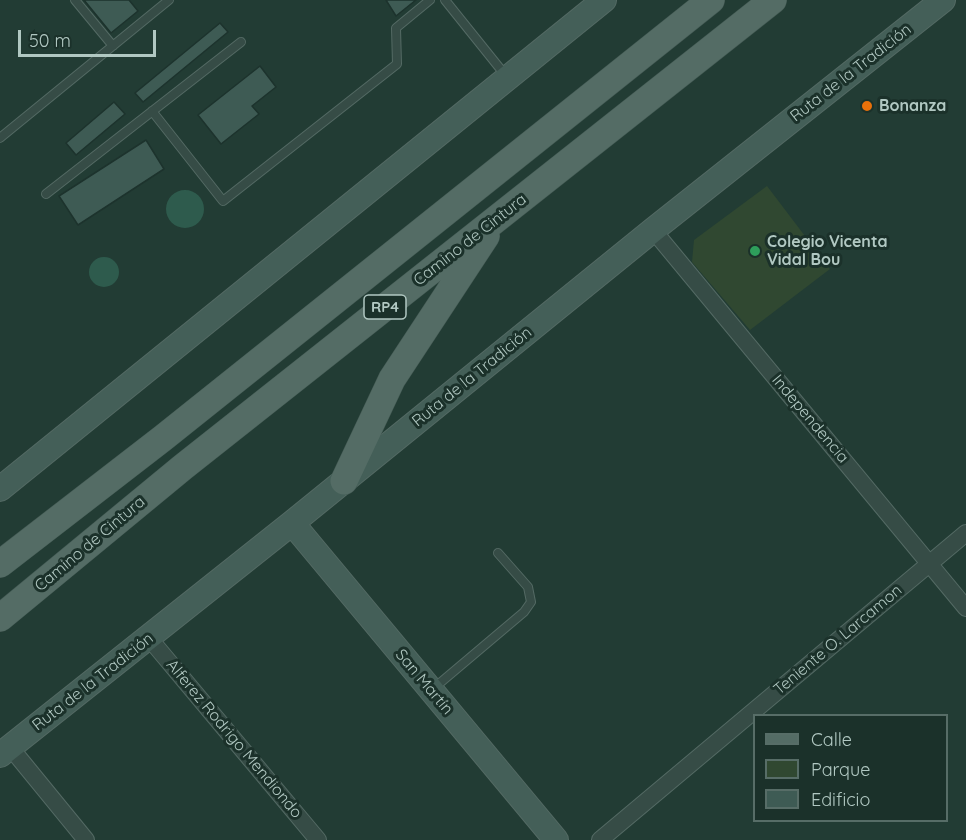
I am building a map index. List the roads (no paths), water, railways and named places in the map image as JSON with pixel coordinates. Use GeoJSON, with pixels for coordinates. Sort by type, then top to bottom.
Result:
{"type":"FeatureCollection","features":[{"type":"Feature","properties":{"kind":"main road","name":"RP4"},"geometry":{"type":"LineString","coordinates":[[0,564],[163,438],[711,0]]}},
{"type":"Feature","properties":{"kind":"main road","name":"Camino de Cintura"},"geometry":{"type":"LineString","coordinates":[[0,618],[183,467],[773,0]]}},
{"type":"Feature","properties":{"kind":"main road"},"geometry":{"type":"LineString","coordinates":[[344,481],[392,379],[498,218]]}},
{"type":"Feature","properties":{"kind":"street"},"geometry":{"type":"LineString","coordinates":[[0,489],[604,0]]}},
{"type":"Feature","properties":{"kind":"street","name":"Ruta de la Tradición"},"geometry":{"type":"LineString","coordinates":[[5,751],[149,638],[653,230],[944,0]]}},
{"type":"Feature","properties":{"kind":"street","name":"Independencia"},"geometry":{"type":"LineString","coordinates":[[653,230],[966,608]]}},
{"type":"Feature","properties":{"kind":"street","name":"San Martín"},"geometry":{"type":"LineString","coordinates":[[292,523],[556,840]]}},
{"type":"Feature","properties":{"kind":"street","name":"Teniente O. Larcamon"},"geometry":{"type":"LineString","coordinates":[[600,840],[966,533]]}},
{"type":"Feature","properties":{"kind":"street","name":"Alferez Rodrigo Mendiondo"},"geometry":{"type":"LineString","coordinates":[[149,638],[318,840]]}},
{"type":"Feature","properties":{"kind":"street"},"geometry":{"type":"LineString","coordinates":[[5,751],[86,840]]}},
{"type":"Feature","properties":{"kind":"lane"},"geometry":{"type":"LineString","coordinates":[[75,0],[113,46]]}},
{"type":"Feature","properties":{"kind":"lane"},"geometry":{"type":"LineString","coordinates":[[0,138],[169,0]]}},
{"type":"Feature","properties":{"kind":"lane"},"geometry":{"type":"LineString","coordinates":[[152,111],[223,201],[397,64],[396,28],[430,0]]}},
{"type":"Feature","properties":{"kind":"lane"},"geometry":{"type":"LineString","coordinates":[[445,0],[508,79]]}},
{"type":"Feature","properties":{"kind":"lane"},"geometry":{"type":"LineString","coordinates":[[46,194],[241,42]]}},
{"type":"Feature","properties":{"kind":"lane"},"geometry":{"type":"LineString","coordinates":[[431,690],[524,612],[531,602],[528,587],[498,553]]}},
{"type":"Feature","properties":{"kind":"place","name":"Bonanza"},"geometry":{"type":"Point","coordinates":[867,106]}},
{"type":"Feature","properties":{"kind":"place","name":"Colegio Vicenta Vidal Bou"},"geometry":{"type":"Point","coordinates":[755,251]}}]}
